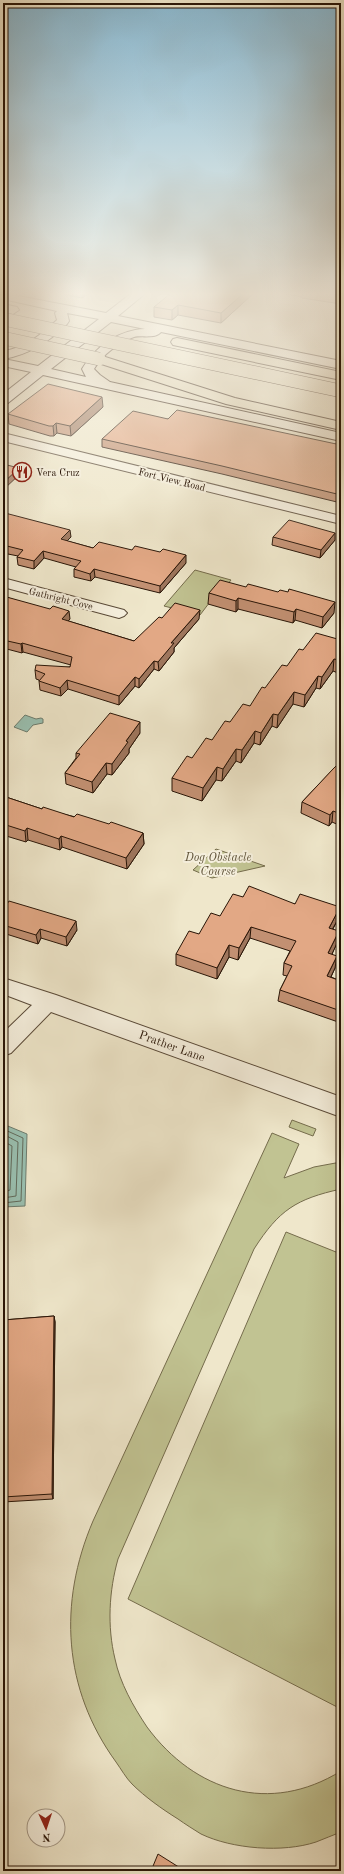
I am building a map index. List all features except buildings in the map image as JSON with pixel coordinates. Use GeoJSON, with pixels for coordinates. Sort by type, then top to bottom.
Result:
{"type":"FeatureCollection","features":[{"type":"Feature","properties":{"kind":"highway"},"geometry":{"type":"LineString","coordinates":[[163,379],[231,401],[341,426]]}},
{"type":"Feature","properties":{"kind":"highway"},"geometry":{"type":"LineString","coordinates":[[192,379],[240,390]]}},
{"type":"Feature","properties":{"kind":"highway"},"geometry":{"type":"LineString","coordinates":[[287,379],[341,391]]}},
{"type":"Feature","properties":{"kind":"main road"},"geometry":{"type":"LineString","coordinates":[[3,400],[29,379]]}},
{"type":"Feature","properties":{"kind":"main road"},"geometry":{"type":"LineString","coordinates":[[80,379],[341,437]]}},
{"type":"Feature","properties":{"kind":"main road"},"geometry":{"type":"LineString","coordinates":[[97,379],[106,385]]}},
{"type":"Feature","properties":{"kind":"street","name":"Fort View Road"},"geometry":{"type":"LineString","coordinates":[[3,437],[341,520]]}},
{"type":"Feature","properties":{"kind":"street","name":"Gathright Cove"},"geometry":{"type":"LineString","coordinates":[[3,582],[118,613]]}},
{"type":"Feature","properties":{"kind":"street","name":"Prather Lane"},"geometry":{"type":"LineString","coordinates":[[3,986],[49,1001],[341,1107]]}},
{"type":"Feature","properties":{"kind":"street"},"geometry":{"type":"LineString","coordinates":[[3,1047],[49,1001]]}},
{"type":"Feature","properties":{"kind":"green space"},"geometry":{"type":"Polygon","coordinates":[[[195,570],[231,580],[223,590],[219,590],[200,615],[164,606],[195,570]]]}},
{"type":"Feature","properties":{"kind":"green space","name":"Dog Obstacle Course"},"geometry":{"type":"Polygon","coordinates":[[[216,849],[265,866],[212,878],[193,870],[216,849]]]}},
{"type":"Feature","properties":{"kind":"green space"},"geometry":{"type":"Polygon","coordinates":[[[292,1120],[316,1129],[313,1136],[289,1127],[292,1120]]]}},
{"type":"Feature","properties":{"kind":"green space"},"geometry":{"type":"Polygon","coordinates":[[[272,1133],[299,1144],[284,1178],[314,1167],[341,1162],[341,1189],[312,1197],[290,1208],[272,1225],[254,1249],[118,1559],[111,1596],[110,1621],[112,1647],[117,1668],[132,1703],[147,1727],[166,1749],[188,1767],[211,1781],[235,1790],[261,1794],[287,1792],[314,1784],[341,1771],[341,1832],[316,1842],[288,1848],[258,1848],[242,1846],[213,1839],[201,1834],[154,1803],[130,1782],[98,1734],[85,1705],[76,1675],[72,1645],[71,1614],[74,1583],[82,1552],[93,1521],[272,1133]]]}},
{"type":"Feature","properties":{"kind":"green space"},"geometry":{"type":"Polygon","coordinates":[[[286,1232],[341,1254],[341,1709],[128,1599],[286,1232]]]}},
{"type":"Feature","properties":{"kind":"water"},"geometry":{"type":"Polygon","coordinates":[[[25,715],[36,719],[41,718],[43,719],[43,723],[33,725],[27,732],[14,727],[25,715]]]}},
{"type":"Feature","properties":{"kind":"water"},"geometry":{"type":"Polygon","coordinates":[[[3,1124],[27,1134],[25,1206],[3,1207],[3,1124]]]}},
{"type":"Feature","properties":{"kind":"place","name":"Vera Cruz"},"geometry":{"type":"Point","coordinates":[22,472]}}]}
